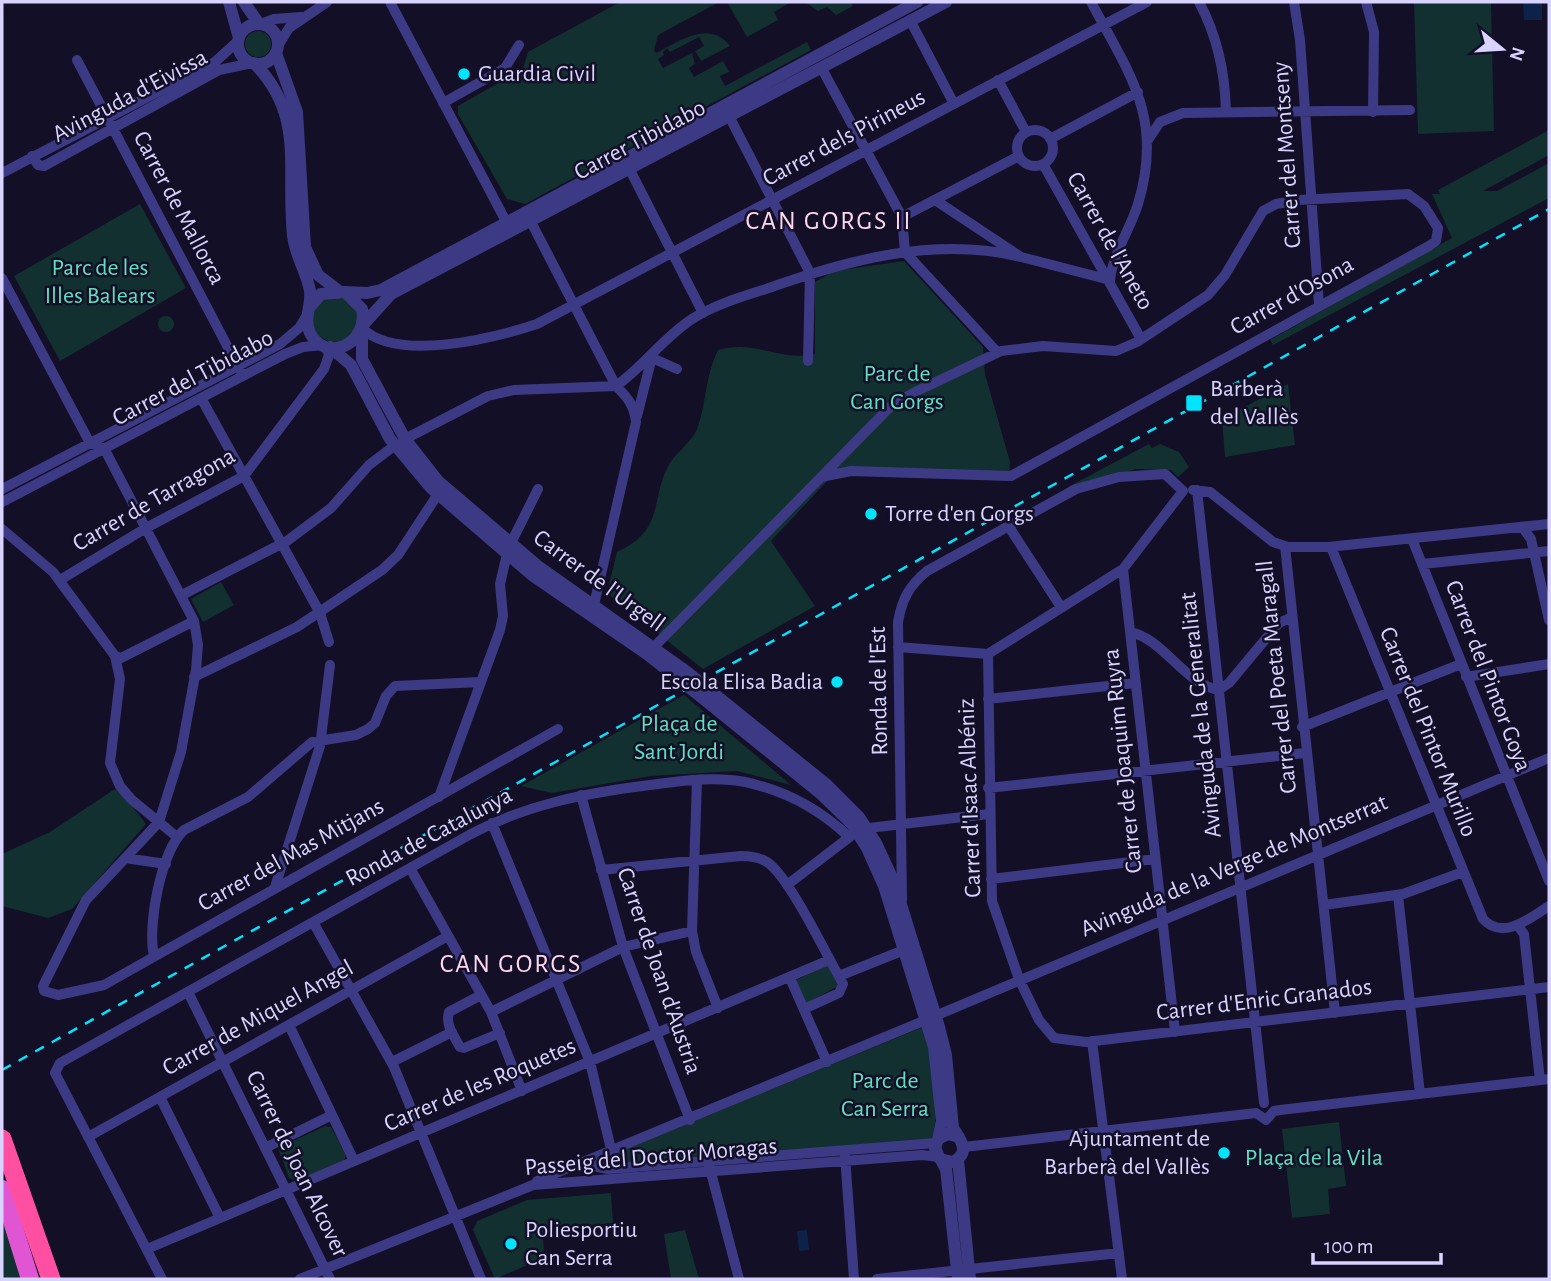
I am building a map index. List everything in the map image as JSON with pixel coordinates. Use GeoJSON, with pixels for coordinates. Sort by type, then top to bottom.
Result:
{"type":"FeatureCollection","features":[{"type":"Feature","properties":{"kind":"highway"},"geometry":{"type":"LineString","coordinates":[[2,1139],[51,1279]]}},
{"type":"Feature","properties":{"kind":"highway"},"geometry":{"type":"LineString","coordinates":[[2,1189],[30,1279]]}},
{"type":"Feature","properties":{"kind":"street"},"geometry":{"type":"LineString","coordinates":[[229,2],[240,53],[275,87],[287,113],[293,234],[298,262],[310,289],[309,331],[326,346],[345,346],[362,327],[362,309],[318,275],[305,247],[298,112],[277,50],[274,32],[260,24],[244,2]]}},
{"type":"Feature","properties":{"kind":"street"},"geometry":{"type":"LineString","coordinates":[[253,63],[267,61],[277,50],[289,28],[301,16],[327,2]]}},
{"type":"Feature","properties":{"kind":"street"},"geometry":{"type":"LineString","coordinates":[[390,2],[508,227]]}},
{"type":"Feature","properties":{"kind":"street"},"geometry":{"type":"LineString","coordinates":[[308,311],[321,294],[374,293],[508,227],[726,111],[918,2]]}},
{"type":"Feature","properties":{"kind":"street","name":"Carrer Tibidabo"},"geometry":{"type":"LineString","coordinates":[[362,327],[391,294],[508,227],[531,222],[630,170],[726,111],[821,67],[946,2]]}},
{"type":"Feature","properties":{"kind":"street"},"geometry":{"type":"LineString","coordinates":[[182,595],[282,543],[331,508],[369,465],[400,442],[488,396],[547,388],[616,386],[659,345],[703,313],[810,273],[881,254],[987,250],[1110,280],[1141,195],[1148,140],[1146,115],[1138,92],[1091,2]]}},
{"type":"Feature","properties":{"kind":"street","name":"Carrer dels Pirineus"},"geometry":{"type":"LineString","coordinates":[[362,327],[387,344],[443,343],[519,330],[573,306],[1147,2]]}},
{"type":"Feature","properties":{"kind":"street"},"geometry":{"type":"LineString","coordinates":[[1199,2],[1218,48],[1226,111]]}},
{"type":"Feature","properties":{"kind":"street","name":"Carrer del Montseny"},"geometry":{"type":"LineString","coordinates":[[1294,2],[1300,40],[1319,305]]}},
{"type":"Feature","properties":{"kind":"street"},"geometry":{"type":"LineString","coordinates":[[1366,2],[1374,33],[1373,112]]}},
{"type":"Feature","properties":{"kind":"street"},"geometry":{"type":"LineString","coordinates":[[239,40],[246,27],[301,16]]}},
{"type":"Feature","properties":{"kind":"street"},"geometry":{"type":"LineString","coordinates":[[910,20],[954,104]]}},
{"type":"Feature","properties":{"kind":"street","name":"Avinguda d'Eivissa"},"geometry":{"type":"LineString","coordinates":[[239,40],[215,62],[34,155],[38,165],[44,166],[219,70],[253,63]]}},
{"type":"Feature","properties":{"kind":"street"},"geometry":{"type":"LineString","coordinates":[[443,103],[505,68],[519,46]]}},
{"type":"Feature","properties":{"kind":"street","name":"Carrer de Mallorca"},"geometry":{"type":"LineString","coordinates":[[77,60],[240,371]]}},
{"type":"Feature","properties":{"kind":"street"},"geometry":{"type":"LineString","coordinates":[[821,67],[902,217],[905,251],[997,352]]}},
{"type":"Feature","properties":{"kind":"street"},"geometry":{"type":"LineString","coordinates":[[998,80],[1026,132]]}},
{"type":"Feature","properties":{"kind":"street"},"geometry":{"type":"LineString","coordinates":[[1051,139],[1138,92]]}},
{"type":"Feature","properties":{"kind":"street"},"geometry":{"type":"LineString","coordinates":[[1148,140],[1160,122],[1170,116],[1226,111],[1410,110]]}},
{"type":"Feature","properties":{"kind":"street"},"geometry":{"type":"LineString","coordinates":[[726,111],[810,273],[808,361]]}},
{"type":"Feature","properties":{"kind":"street"},"geometry":{"type":"LineString","coordinates":[[1041,131],[1051,139],[1052,154],[1043,164],[1032,166],[1019,156],[1017,144],[1026,132],[1041,131]]}},
{"type":"Feature","properties":{"kind":"street"},"geometry":{"type":"LineString","coordinates":[[2,173],[34,155]]}},
{"type":"Feature","properties":{"kind":"street"},"geometry":{"type":"LineString","coordinates":[[902,217],[1019,156]]}},
{"type":"Feature","properties":{"kind":"street","name":"Carrer de l'Aneto"},"geometry":{"type":"LineString","coordinates":[[1043,164],[1110,280],[1140,339]]}},
{"type":"Feature","properties":{"kind":"street"},"geometry":{"type":"LineString","coordinates":[[630,170],[703,313]]}},
{"type":"Feature","properties":{"kind":"street","name":"Carrer d'Osona"},"geometry":{"type":"LineString","coordinates":[[821,477],[842,471],[856,471],[1004,478],[1436,241],[1438,228],[1424,206],[1408,194],[1311,200]]}},
{"type":"Feature","properties":{"kind":"street"},"geometry":{"type":"LineString","coordinates":[[935,200],[1021,257]]}},
{"type":"Feature","properties":{"kind":"street"},"geometry":{"type":"LineString","coordinates":[[650,650],[891,406],[997,352],[1043,346],[1116,351],[1140,339],[1209,295],[1225,275],[1263,211],[1276,204],[1311,200]]}},
{"type":"Feature","properties":{"kind":"street"},"geometry":{"type":"LineString","coordinates":[[531,222],[616,386],[632,403],[636,422]]}},
{"type":"Feature","properties":{"kind":"street"},"geometry":{"type":"LineString","coordinates":[[2,278],[146,528],[194,621],[198,645],[181,752],[159,822],[125,858]]}},
{"type":"Feature","properties":{"kind":"street","name":"Carrer del Tibidabo"},"geometry":{"type":"LineString","coordinates":[[2,489],[201,398],[280,344],[299,328],[308,311]]}},
{"type":"Feature","properties":{"kind":"street","name":"Carrer de l'Urgell"},"geometry":{"type":"LineString","coordinates":[[362,327],[361,355],[400,442],[538,580],[650,650]]}},
{"type":"Feature","properties":{"kind":"street"},"geometry":{"type":"LineString","coordinates":[[594,605],[652,358],[659,345]]}},
{"type":"Feature","properties":{"kind":"street","name":"Carrer del Tibidabo"},"geometry":{"type":"LineString","coordinates":[[2,502],[86,458],[97,445],[240,371],[294,349],[326,346]]}},
{"type":"Feature","properties":{"kind":"street","name":"Carrer de l'Urgell"},"geometry":{"type":"LineString","coordinates":[[326,346],[351,365],[400,442],[438,494],[509,549],[594,605],[835,792],[857,831]]}},
{"type":"Feature","properties":{"kind":"street","name":"Carrer de Tarragona"},"geometry":{"type":"LineString","coordinates":[[60,580],[146,528],[244,476],[324,369],[328,359],[326,346]]}},
{"type":"Feature","properties":{"kind":"street"},"geometry":{"type":"LineString","coordinates":[[652,358],[677,369]]}},
{"type":"Feature","properties":{"kind":"street"},"geometry":{"type":"LineString","coordinates":[[201,398],[320,613],[329,642]]}},
{"type":"Feature","properties":{"kind":"street"},"geometry":{"type":"LineString","coordinates":[[849,448],[845,465],[856,471]]}},
{"type":"Feature","properties":{"kind":"street","name":"Ronda de l'Est"},"geometry":{"type":"LineString","coordinates":[[902,910],[898,622],[901,602],[910,585],[928,571],[1076,489],[1119,477],[1165,474],[1183,491]]}},
{"type":"Feature","properties":{"kind":"street"},"geometry":{"type":"LineString","coordinates":[[439,797],[502,622],[500,584],[509,549],[538,489]]}},
{"type":"Feature","properties":{"kind":"street"},"geometry":{"type":"LineString","coordinates":[[898,647],[988,654],[1123,569],[1183,491],[1210,492],[1273,542],[1284,546],[1331,547],[1549,524]]}},
{"type":"Feature","properties":{"kind":"street","name":"Avinguda de la Generalitat"},"geometry":{"type":"LineString","coordinates":[[1197,491],[1264,1103]]}},
{"type":"Feature","properties":{"kind":"street"},"geometry":{"type":"LineString","coordinates":[[194,677],[320,613],[398,555],[438,494]]}},
{"type":"Feature","properties":{"kind":"street"},"geometry":{"type":"LineString","coordinates":[[1009,527],[1061,607]]}},
{"type":"Feature","properties":{"kind":"street"},"geometry":{"type":"LineString","coordinates":[[1523,528],[1531,539],[1549,620]]}},
{"type":"Feature","properties":{"kind":"street"},"geometry":{"type":"LineString","coordinates":[[2,529],[60,580],[115,656],[120,679],[110,763],[120,786],[177,837]]}},
{"type":"Feature","properties":{"kind":"street","name":"Carrer del Pintor Goya"},"geometry":{"type":"LineString","coordinates":[[1412,539],[1549,881]]}},
{"type":"Feature","properties":{"kind":"street","name":"Carrer del Poeta Maragall"},"geometry":{"type":"LineString","coordinates":[[1284,546],[1335,1013]]}},
{"type":"Feature","properties":{"kind":"street","name":"Carrer del Pintor Murillo"},"geometry":{"type":"LineString","coordinates":[[1331,547],[1483,919],[1494,927],[1518,926]]}},
{"type":"Feature","properties":{"kind":"street"},"geometry":{"type":"LineString","coordinates":[[1422,564],[1549,551]]}},
{"type":"Feature","properties":{"kind":"street","name":"Carrer de Joaquim Ruyra"},"geometry":{"type":"LineString","coordinates":[[1123,569],[1175,1032]]}},
{"type":"Feature","properties":{"kind":"street"},"geometry":{"type":"LineString","coordinates":[[1130,632],[1143,637],[1204,685],[1219,690],[1229,684],[1279,622],[1292,617]]}},
{"type":"Feature","properties":{"kind":"street"},"geometry":{"type":"LineString","coordinates":[[115,656],[121,658],[194,621]]}},
{"type":"Feature","properties":{"kind":"street","name":"Carrer d'Isaac Albéniz"},"geometry":{"type":"LineString","coordinates":[[988,654],[991,879],[996,916],[1019,979]]}},
{"type":"Feature","properties":{"kind":"street"},"geometry":{"type":"LineString","coordinates":[[1302,727],[1461,664]]}},
{"type":"Feature","properties":{"kind":"street"},"geometry":{"type":"LineString","coordinates":[[1466,677],[1549,664]]}},
{"type":"Feature","properties":{"kind":"street"},"geometry":{"type":"LineString","coordinates":[[275,887],[321,740],[330,665]]}},
{"type":"Feature","properties":{"kind":"street"},"geometry":{"type":"LineString","coordinates":[[154,956],[154,911],[166,864],[177,837],[184,830],[248,797],[270,781],[303,748],[321,740],[356,735],[368,729],[375,723],[386,696],[395,687],[480,682]]}},
{"type":"Feature","properties":{"kind":"street"},"geometry":{"type":"LineString","coordinates":[[988,699],[1135,683]]}},
{"type":"Feature","properties":{"kind":"street","name":"Carrer del Mas Mitjans"},"geometry":{"type":"LineString","coordinates":[[125,858],[86,900],[43,986],[48,995],[87,991],[104,985],[558,729]]}},
{"type":"Feature","properties":{"kind":"street"},"geometry":{"type":"LineString","coordinates":[[988,788],[1305,753]]}},
{"type":"Feature","properties":{"kind":"street","name":"Avinguda de la Verge de Montserrat"},"geometry":{"type":"LineString","coordinates":[[521,1188],[576,1163],[690,1120],[1161,919],[1549,758]]}},
{"type":"Feature","properties":{"kind":"street"},"geometry":{"type":"LineString","coordinates":[[696,780],[696,861],[692,931],[696,952],[718,1008]]}},
{"type":"Feature","properties":{"kind":"street","name":"Ronda de Catalunya"},"geometry":{"type":"LineString","coordinates":[[88,1137],[55,1073],[56,1067],[492,823],[548,801],[696,780],[743,782],[774,790],[857,831]]}},
{"type":"Feature","properties":{"kind":"street","name":"Carrer de Joan d'Austria"},"geometry":{"type":"LineString","coordinates":[[581,795],[623,947],[690,1120]]}},
{"type":"Feature","properties":{"kind":"street"},"geometry":{"type":"LineString","coordinates":[[787,885],[857,831],[989,814]]}},
{"type":"Feature","properties":{"kind":"street"},"geometry":{"type":"LineString","coordinates":[[492,823],[590,1062],[611,1149]]}},
{"type":"Feature","properties":{"kind":"street","name":"Ronda de l'Est"},"geometry":{"type":"LineString","coordinates":[[857,831],[883,856],[902,910],[931,1018],[942,1121],[937,1141]]}},
{"type":"Feature","properties":{"kind":"street","name":"Ronda de l'Est"},"geometry":{"type":"LineString","coordinates":[[857,831],[884,886],[904,950],[946,1055],[953,1128],[962,1142]]}},
{"type":"Feature","properties":{"kind":"street"},"geometry":{"type":"LineString","coordinates":[[601,870],[751,856],[770,863],[787,885],[843,984],[839,993],[804,1009]]}},
{"type":"Feature","properties":{"kind":"street"},"geometry":{"type":"LineString","coordinates":[[125,858],[166,864]]}},
{"type":"Feature","properties":{"kind":"street"},"geometry":{"type":"LineString","coordinates":[[991,879],[1155,859]]}},
{"type":"Feature","properties":{"kind":"street"},"geometry":{"type":"LineString","coordinates":[[410,868],[491,1012],[522,1090]]}},
{"type":"Feature","properties":{"kind":"street"},"geometry":{"type":"LineString","coordinates":[[1324,905],[1398,895],[1463,873]]}},
{"type":"Feature","properties":{"kind":"street"},"geometry":{"type":"LineString","coordinates":[[1398,895],[1420,1094]]}},
{"type":"Feature","properties":{"kind":"street"},"geometry":{"type":"LineString","coordinates":[[964,1275],[946,1169],[940,1158],[937,1141],[948,1134],[962,1142],[1256,1113],[1266,1120],[1274,1111],[1545,1080],[1524,933],[1518,926],[1549,906]]}},
{"type":"Feature","properties":{"kind":"street"},"geometry":{"type":"LineString","coordinates":[[313,922],[391,1062],[481,1279]]}},
{"type":"Feature","properties":{"kind":"street"},"geometry":{"type":"LineString","coordinates":[[491,1012],[623,947],[692,931]]}},
{"type":"Feature","properties":{"kind":"street","name":"Carrer de Miquel Angel"},"geometry":{"type":"LineString","coordinates":[[88,1137],[448,936]]}},
{"type":"Feature","properties":{"kind":"street"},"geometry":{"type":"LineString","coordinates":[[839,976],[904,950]]}},
{"type":"Feature","properties":{"kind":"street","name":"Carrer de les Roquetes"},"geometry":{"type":"LineString","coordinates":[[146,1249],[829,960]]}},
{"type":"Feature","properties":{"kind":"street"},"geometry":{"type":"LineString","coordinates":[[790,978],[827,1062]]}},
{"type":"Feature","properties":{"kind":"street","name":"Carrer d'Enric Granados"},"geometry":{"type":"LineString","coordinates":[[1019,979],[1039,1020],[1054,1038],[1074,1042],[1549,987]]}},
{"type":"Feature","properties":{"kind":"street","name":"Carrer de Joan Alcover"},"geometry":{"type":"LineString","coordinates":[[188,992],[328,1274]]}},
{"type":"Feature","properties":{"kind":"street"},"geometry":{"type":"LineString","coordinates":[[481,995],[449,1012],[447,1019],[452,1032],[464,1048],[500,1033]]}},
{"type":"Feature","properties":{"kind":"street"},"geometry":{"type":"LineString","coordinates":[[289,1025],[354,1161]]}},
{"type":"Feature","properties":{"kind":"street"},"geometry":{"type":"LineString","coordinates":[[391,1062],[452,1032]]}},
{"type":"Feature","properties":{"kind":"street"},"geometry":{"type":"LineString","coordinates":[[1092,1041],[1122,1279]]}},
{"type":"Feature","properties":{"kind":"street"},"geometry":{"type":"LineString","coordinates":[[160,1097],[220,1218]]}},
{"type":"Feature","properties":{"kind":"street"},"geometry":{"type":"LineString","coordinates":[[1256,1113],[1264,1103],[1274,1111]]}},
{"type":"Feature","properties":{"kind":"street"},"geometry":{"type":"LineString","coordinates":[[267,1147],[332,1115]]}},
{"type":"Feature","properties":{"kind":"street"},"geometry":{"type":"LineString","coordinates":[[88,1137],[162,1279]]}},
{"type":"Feature","properties":{"kind":"street","name":"Passeig del Doctor Moragas"},"geometry":{"type":"LineString","coordinates":[[845,1157],[937,1141]]}},
{"type":"Feature","properties":{"kind":"street"},"geometry":{"type":"LineString","coordinates":[[962,1142],[958,1160],[964,1275]]}},
{"type":"Feature","properties":{"kind":"street","name":"Passeig del Doctor Moragas"},"geometry":{"type":"LineString","coordinates":[[596,1155],[594,1165],[600,1168]]}},
{"type":"Feature","properties":{"kind":"street","name":"Passeig del Doctor Moragas"},"geometry":{"type":"LineString","coordinates":[[300,1279],[328,1274],[453,1215],[521,1188],[709,1167],[845,1157],[928,1155],[940,1158]]}},
{"type":"Feature","properties":{"kind":"street"},"geometry":{"type":"LineString","coordinates":[[845,1157],[854,1279]]}},
{"type":"Feature","properties":{"kind":"street"},"geometry":{"type":"LineString","coordinates":[[940,1158],[948,1163],[958,1160]]}},
{"type":"Feature","properties":{"kind":"street","name":"Passeig del Doctor Moragas"},"geometry":{"type":"LineString","coordinates":[[576,1163],[600,1168],[709,1167]]}},
{"type":"Feature","properties":{"kind":"street"},"geometry":{"type":"LineString","coordinates":[[709,1167],[739,1279]]}},
{"type":"Feature","properties":{"kind":"street"},"geometry":{"type":"LineString","coordinates":[[877,1279],[964,1275],[1119,1253]]}},
{"type":"Feature","properties":{"kind":"green space"},"geometry":{"type":"Polygon","coordinates":[[[620,2],[719,2],[658,35],[654,50],[656,53],[684,38],[704,33],[722,38],[730,46],[701,61],[695,51],[704,46],[699,37],[670,52],[667,48],[663,52],[664,55],[658,59],[663,68],[692,53],[695,64],[689,68],[694,77],[723,61],[729,72],[720,76],[725,86],[807,42],[811,50],[525,204],[507,199],[458,114],[458,106],[500,82],[514,80],[523,69],[528,52],[620,2]]]}},
{"type":"Feature","properties":{"kind":"green space"},"geometry":{"type":"Polygon","coordinates":[[[727,2],[791,2],[774,12],[778,20],[747,37],[727,2]]]}},
{"type":"Feature","properties":{"kind":"green space"},"geometry":{"type":"Polygon","coordinates":[[[805,2],[851,2],[853,6],[836,15],[827,7],[818,11],[805,2]]]}},
{"type":"Feature","properties":{"kind":"green space"},"geometry":{"type":"Polygon","coordinates":[[[1414,2],[1491,2],[1494,131],[1418,134],[1414,2]]]}},
{"type":"Feature","properties":{"kind":"green space"},"geometry":{"type":"Polygon","coordinates":[[[258,31],[267,35],[271,44],[267,53],[258,57],[249,53],[245,44],[249,35],[258,31]]]}},
{"type":"Feature","properties":{"kind":"green space"},"geometry":{"type":"Polygon","coordinates":[[[1549,130],[1549,155],[1483,191],[1497,191],[1549,163],[1549,198],[1273,345],[1270,340],[1452,238],[1432,194],[1440,194],[1438,190],[1549,130]]]}},
{"type":"Feature","properties":{"kind":"green space","name":"Parc de les Illes Balears"},"geometry":{"type":"Polygon","coordinates":[[[140,204],[186,288],[60,361],[14,276],[140,204]]]}},
{"type":"Feature","properties":{"kind":"green space","name":"Parc de Can Gorgs"},"geometry":{"type":"Polygon","coordinates":[[[904,261],[983,347],[985,374],[1010,462],[1009,481],[855,474],[829,479],[771,541],[815,606],[703,669],[607,593],[617,552],[633,543],[650,523],[670,463],[697,429],[718,350],[744,347],[790,355],[815,354],[815,282],[834,271],[904,261]]]}},
{"type":"Feature","properties":{"kind":"green space"},"geometry":{"type":"Polygon","coordinates":[[[335,296],[351,303],[358,319],[351,335],[335,342],[319,335],[312,319],[319,303],[335,296]]]}},
{"type":"Feature","properties":{"kind":"green space"},"geometry":{"type":"Polygon","coordinates":[[[166,316],[172,318],[172,330],[166,332],[160,330],[158,324],[160,318],[166,316]]]}},
{"type":"Feature","properties":{"kind":"green space"},"geometry":{"type":"Polygon","coordinates":[[[1288,384],[1295,445],[1225,457],[1222,419],[1288,384]]]}},
{"type":"Feature","properties":{"kind":"green space"},"geometry":{"type":"Polygon","coordinates":[[[1149,444],[1152,448],[1160,444],[1179,452],[1189,467],[1178,477],[1171,470],[1136,469],[1069,490],[1068,487],[1149,444]]]}},
{"type":"Feature","properties":{"kind":"green space"},"geometry":{"type":"Polygon","coordinates":[[[221,582],[234,605],[203,622],[191,599],[221,582]]]}},
{"type":"Feature","properties":{"kind":"green space","name":"Plaça de Sant Jordi"},"geometry":{"type":"Polygon","coordinates":[[[684,695],[791,785],[737,771],[651,776],[552,793],[521,786],[684,695]]]}},
{"type":"Feature","properties":{"kind":"green space"},"geometry":{"type":"Polygon","coordinates":[[[115,789],[136,804],[133,807],[146,824],[72,909],[48,918],[2,906],[2,854],[50,832],[115,789]]]}},
{"type":"Feature","properties":{"kind":"green space"},"geometry":{"type":"Polygon","coordinates":[[[828,965],[838,986],[805,1004],[796,980],[828,965]]]}},
{"type":"Feature","properties":{"kind":"green space","name":"Parc de Can Serra"},"geometry":{"type":"Polygon","coordinates":[[[923,1027],[933,1069],[936,1098],[931,1140],[602,1165],[600,1160],[923,1027]]]}},
{"type":"Feature","properties":{"kind":"green space","name":"Plaça de la Vila"},"geometry":{"type":"Polygon","coordinates":[[[1339,1122],[1346,1186],[1328,1189],[1330,1214],[1292,1218],[1282,1129],[1339,1122]]]}},
{"type":"Feature","properties":{"kind":"green space"},"geometry":{"type":"Polygon","coordinates":[[[325,1126],[331,1127],[346,1156],[343,1162],[296,1181],[289,1178],[278,1148],[325,1126]]]}},
{"type":"Feature","properties":{"kind":"green space","name":"Poliesportiu Can Serra"},"geometry":{"type":"Polygon","coordinates":[[[611,1193],[613,1223],[543,1229],[544,1258],[495,1279],[473,1230],[477,1221],[527,1200],[611,1193]]]}},
{"type":"Feature","properties":{"kind":"green space"},"geometry":{"type":"Polygon","coordinates":[[[2,1202],[26,1279],[2,1279],[2,1202]]]}},
{"type":"Feature","properties":{"kind":"green space"},"geometry":{"type":"Polygon","coordinates":[[[685,1230],[699,1279],[671,1279],[664,1234],[685,1230]]]}},
{"type":"Feature","properties":{"kind":"water"},"geometry":{"type":"Polygon","coordinates":[[[1523,2],[1542,2],[1542,20],[1524,20],[1523,2]]]}},
{"type":"Feature","properties":{"kind":"water"},"geometry":{"type":"Polygon","coordinates":[[[807,1230],[809,1250],[799,1251],[797,1231],[807,1230]]]}},
{"type":"Feature","properties":{"kind":"railway"},"geometry":{"type":"LineString","coordinates":[[2,1070],[1549,209]]}},
{"type":"Feature","properties":{"kind":"place","name":"Guardia Civil"},"geometry":{"type":"Point","coordinates":[464,74]}},
{"type":"Feature","properties":{"kind":"place","name":"Barberà del Vallès"},"geometry":{"type":"Point","coordinates":[1194,403]}},
{"type":"Feature","properties":{"kind":"place","name":"Torre d'en Gorgs"},"geometry":{"type":"Point","coordinates":[871,514]}},
{"type":"Feature","properties":{"kind":"place","name":"Escola Elisa Badia"},"geometry":{"type":"Point","coordinates":[837,682]}},
{"type":"Feature","properties":{"kind":"place","name":"Ajuntament de Barberà del Vallès"},"geometry":{"type":"Point","coordinates":[1224,1153]}},
{"type":"Feature","properties":{"kind":"place","name":"Poliesportiu Can Serra"},"geometry":{"type":"Point","coordinates":[511,1244]}},
{"type":"Feature","properties":{"kind":"district","name":"CAN GORGS II"},"geometry":{"type":"Point","coordinates":[829,221]}},
{"type":"Feature","properties":{"kind":"district","name":"CAN GORGS"},"geometry":{"type":"Point","coordinates":[511,964]}}]}
